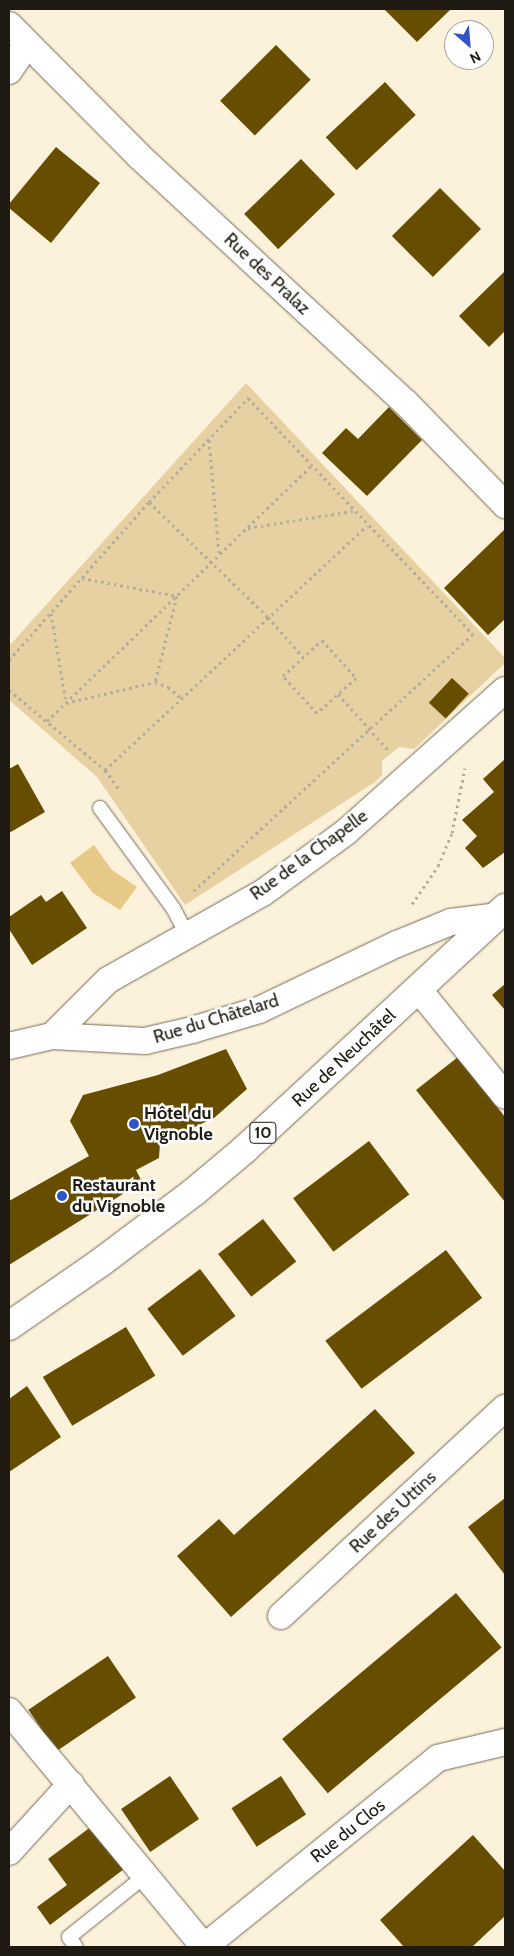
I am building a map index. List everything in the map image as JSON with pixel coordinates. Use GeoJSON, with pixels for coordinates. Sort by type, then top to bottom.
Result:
{"type":"FeatureCollection","features":[{"type":"Feature","properties":{"kind":"main road","name":"Rue de Neuchâtel"},"geometry":{"type":"LineString","coordinates":[[9,1326],[100,1263],[194,1192],[418,990],[501,912]]}},
{"type":"Feature","properties":{"kind":"street","name":"Rue des Pralaz"},"geometry":{"type":"LineString","coordinates":[[9,25],[138,156],[405,402],[505,505]]}},
{"type":"Feature","properties":{"kind":"street"},"geometry":{"type":"LineString","coordinates":[[9,71],[27,44]]}},
{"type":"Feature","properties":{"kind":"street","name":"Rue de la Chapelle"},"geometry":{"type":"LineString","coordinates":[[52,1036],[108,980],[264,892],[346,832],[505,690]]}},
{"type":"Feature","properties":{"kind":"street","name":"Rue du Châtelard"},"geometry":{"type":"LineString","coordinates":[[9,1046],[52,1036],[145,1041],[192,1030],[259,1010],[397,944],[451,922],[501,912]]}},
{"type":"Feature","properties":{"kind":"street"},"geometry":{"type":"LineString","coordinates":[[418,990],[505,1096]]}},
{"type":"Feature","properties":{"kind":"street","name":"Rue des Uttins"},"geometry":{"type":"LineString","coordinates":[[281,1616],[505,1408]]}},
{"type":"Feature","properties":{"kind":"street"},"geometry":{"type":"LineString","coordinates":[[9,1711],[204,1947]]}},
{"type":"Feature","properties":{"kind":"street","name":"Rue du Clos"},"geometry":{"type":"LineString","coordinates":[[204,1947],[438,1758],[505,1742]]}},
{"type":"Feature","properties":{"kind":"street"},"geometry":{"type":"LineString","coordinates":[[9,1852],[71,1784]]}},
{"type":"Feature","properties":{"kind":"lane"},"geometry":{"type":"LineString","coordinates":[[100,808],[173,908],[187,934]]}},
{"type":"Feature","properties":{"kind":"lane"},"geometry":{"type":"LineString","coordinates":[[76,1947],[68,1937],[146,1875]]}},
{"type":"Feature","properties":{"kind":"path"},"geometry":{"type":"LineString","coordinates":[[9,660],[149,502],[248,398],[353,511],[473,634],[194,892],[189,885]]}},
{"type":"Feature","properties":{"kind":"path"},"geometry":{"type":"LineString","coordinates":[[209,439],[219,555]]}},
{"type":"Feature","properties":{"kind":"path"},"geometry":{"type":"LineString","coordinates":[[46,721],[312,465]]}},
{"type":"Feature","properties":{"kind":"path"},"geometry":{"type":"LineString","coordinates":[[149,502],[268,617],[303,657]]}},
{"type":"Feature","properties":{"kind":"path"},"geometry":{"type":"LineString","coordinates":[[247,528],[353,511]]}},
{"type":"Feature","properties":{"kind":"path"},"geometry":{"type":"LineString","coordinates":[[105,770],[368,526]]}},
{"type":"Feature","properties":{"kind":"path"},"geometry":{"type":"LineString","coordinates":[[82,578],[176,596]]}},
{"type":"Feature","properties":{"kind":"path"},"geometry":{"type":"LineString","coordinates":[[155,682],[176,596]]}},
{"type":"Feature","properties":{"kind":"path"},"geometry":{"type":"LineString","coordinates":[[51,612],[66,703]]}},
{"type":"Feature","properties":{"kind":"path"},"geometry":{"type":"LineString","coordinates":[[322,640],[356,678],[338,694],[317,713],[283,676],[322,640]]}},
{"type":"Feature","properties":{"kind":"path"},"geometry":{"type":"LineString","coordinates":[[66,703],[155,682],[168,687],[181,698]]}},
{"type":"Feature","properties":{"kind":"path"},"geometry":{"type":"LineString","coordinates":[[9,690],[105,770],[122,793]]}},
{"type":"Feature","properties":{"kind":"path"},"geometry":{"type":"LineString","coordinates":[[338,694],[370,731],[412,774]]}},
{"type":"Feature","properties":{"kind":"path"},"geometry":{"type":"LineString","coordinates":[[397,944],[392,929],[438,866],[452,833],[465,767],[461,730]]}},
{"type":"Feature","properties":{"kind":"shaded area"},"geometry":{"type":"Polygon","coordinates":[[[246,383],[505,658],[505,663],[414,749],[399,747],[382,761],[382,775],[375,782],[185,905],[97,777],[9,700],[9,646],[246,383]]]}},
{"type":"Feature","properties":{"kind":"shaded area"},"geometry":{"type":"Polygon","coordinates":[[[94,845],[112,870],[137,887],[120,910],[93,893],[70,863],[94,845]]]}},
{"type":"Feature","properties":{"kind":"building"},"geometry":{"type":"Polygon","coordinates":[[[384,9],[451,9],[417,42],[384,9]]]}},
{"type":"Feature","properties":{"kind":"building"},"geometry":{"type":"Polygon","coordinates":[[[276,45],[311,80],[255,136],[220,101],[276,45]]]}},
{"type":"Feature","properties":{"kind":"building"},"geometry":{"type":"Polygon","coordinates":[[[385,82],[416,115],[356,170],[326,137],[385,82]]]}},
{"type":"Feature","properties":{"kind":"building"},"geometry":{"type":"Polygon","coordinates":[[[56,147],[100,183],[51,243],[9,208],[9,204],[56,147]]]}},
{"type":"Feature","properties":{"kind":"building"},"geometry":{"type":"Polygon","coordinates":[[[301,159],[335,194],[278,249],[244,214],[301,159]]]}},
{"type":"Feature","properties":{"kind":"building"},"geometry":{"type":"Polygon","coordinates":[[[440,188],[481,229],[433,277],[392,236],[440,188]]]}},
{"type":"Feature","properties":{"kind":"building"},"geometry":{"type":"Polygon","coordinates":[[[505,271],[505,331],[489,347],[459,316],[505,271]]]}},
{"type":"Feature","properties":{"kind":"building"},"geometry":{"type":"Polygon","coordinates":[[[389,407],[422,440],[367,496],[322,453],[346,428],[358,439],[389,407]]]}},
{"type":"Feature","properties":{"kind":"building"},"geometry":{"type":"Polygon","coordinates":[[[505,529],[505,619],[488,635],[444,588],[505,529]]]}},
{"type":"Feature","properties":{"kind":"building"},"geometry":{"type":"Polygon","coordinates":[[[452,678],[469,694],[446,719],[429,703],[452,678]]]}},
{"type":"Feature","properties":{"kind":"building"},"geometry":{"type":"Polygon","coordinates":[[[505,759],[505,852],[483,868],[465,848],[477,836],[462,820],[494,792],[483,779],[505,759]]]}},
{"type":"Feature","properties":{"kind":"building"},"geometry":{"type":"Polygon","coordinates":[[[18,764],[45,812],[9,833],[9,769],[18,764]]]}},
{"type":"Feature","properties":{"kind":"building"},"geometry":{"type":"Polygon","coordinates":[[[62,891],[87,928],[32,965],[9,929],[9,917],[41,895],[46,902],[62,891]]]}},
{"type":"Feature","properties":{"kind":"building"},"geometry":{"type":"Polygon","coordinates":[[[505,984],[505,1010],[492,995],[505,984]]]}},
{"type":"Feature","properties":{"kind":"building"},"geometry":{"type":"Polygon","coordinates":[[[226,1049],[247,1089],[214,1118],[160,1143],[159,1158],[136,1170],[142,1182],[9,1265],[9,1201],[89,1156],[70,1121],[83,1095],[158,1075],[226,1049]]]}},
{"type":"Feature","properties":{"kind":"building"},"geometry":{"type":"Polygon","coordinates":[[[458,1057],[505,1117],[505,1202],[416,1090],[458,1057]]]}},
{"type":"Feature","properties":{"kind":"building"},"geometry":{"type":"Polygon","coordinates":[[[369,1141],[409,1195],[333,1252],[293,1198],[369,1141]]]}},
{"type":"Feature","properties":{"kind":"building"},"geometry":{"type":"Polygon","coordinates":[[[263,1219],[296,1262],[251,1297],[218,1254],[263,1219]]]}},
{"type":"Feature","properties":{"kind":"building"},"geometry":{"type":"Polygon","coordinates":[[[446,1250],[482,1298],[362,1389],[325,1341],[446,1250]]]}},
{"type":"Feature","properties":{"kind":"building"},"geometry":{"type":"Polygon","coordinates":[[[200,1269],[236,1316],[183,1356],[147,1309],[200,1269]]]}},
{"type":"Feature","properties":{"kind":"building"},"geometry":{"type":"Polygon","coordinates":[[[126,1327],[155,1376],[72,1426],[43,1377],[126,1327]]]}},
{"type":"Feature","properties":{"kind":"building"},"geometry":{"type":"Polygon","coordinates":[[[27,1386],[61,1437],[9,1472],[9,1399],[27,1386]]]}},
{"type":"Feature","properties":{"kind":"building"},"geometry":{"type":"Polygon","coordinates":[[[375,1409],[415,1453],[231,1617],[177,1556],[219,1519],[234,1535],[375,1409]]]}},
{"type":"Feature","properties":{"kind":"building"},"geometry":{"type":"Polygon","coordinates":[[[505,1498],[505,1575],[468,1527],[505,1498]]]}},
{"type":"Feature","properties":{"kind":"building"},"geometry":{"type":"Polygon","coordinates":[[[456,1593],[502,1647],[328,1793],[282,1739],[456,1593]]]}},
{"type":"Feature","properties":{"kind":"building"},"geometry":{"type":"Polygon","coordinates":[[[108,1656],[136,1697],[56,1751],[28,1710],[108,1656]]]}},
{"type":"Feature","properties":{"kind":"building"},"geometry":{"type":"Polygon","coordinates":[[[170,1776],[199,1819],[150,1852],[121,1809],[170,1776]]]}},
{"type":"Feature","properties":{"kind":"building"},"geometry":{"type":"Polygon","coordinates":[[[281,1776],[306,1815],[257,1847],[232,1808],[281,1776]]]}},
{"type":"Feature","properties":{"kind":"building"},"geometry":{"type":"Polygon","coordinates":[[[92,1826],[124,1869],[50,1925],[37,1907],[67,1885],[48,1859],[92,1826]]]}},
{"type":"Feature","properties":{"kind":"building"},"geometry":{"type":"Polygon","coordinates":[[[473,1835],[505,1871],[505,1916],[472,1947],[404,1947],[380,1920],[473,1835]]]}},
{"type":"Feature","properties":{"kind":"place","name":"Hôtel du Vignoble"},"geometry":{"type":"Point","coordinates":[134,1124]}},
{"type":"Feature","properties":{"kind":"place","name":"Restaurant du Vignoble"},"geometry":{"type":"Point","coordinates":[62,1196]}}]}
